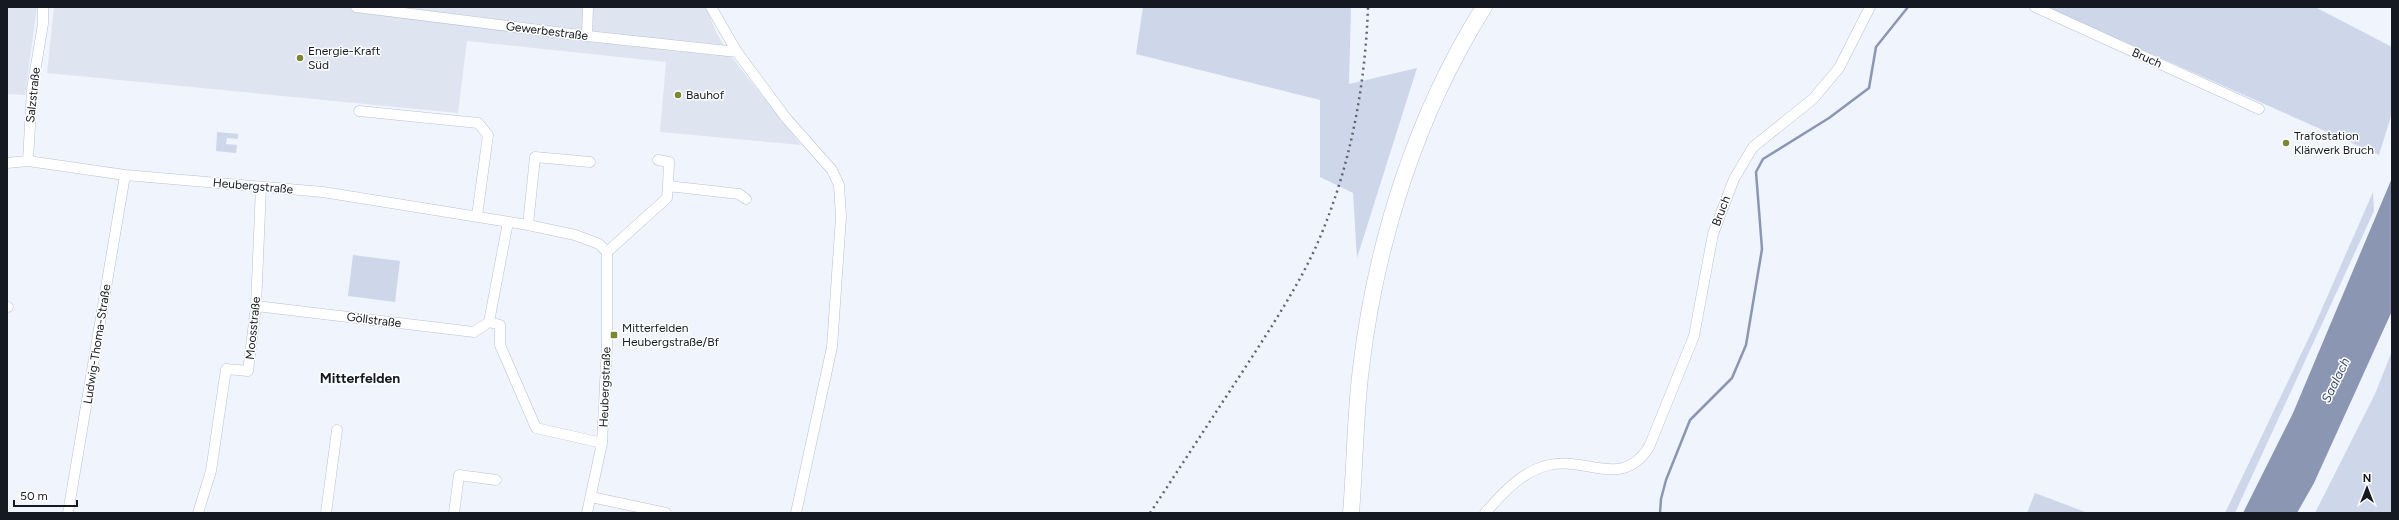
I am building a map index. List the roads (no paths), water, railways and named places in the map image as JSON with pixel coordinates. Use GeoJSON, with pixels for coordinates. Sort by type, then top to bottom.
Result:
{"type":"FeatureCollection","features":[{"type":"Feature","properties":{"kind":"main road"},"geometry":{"type":"LineString","coordinates":[[1351,513],[1361,370],[1376,274],[1398,193],[1411,157],[1464,41],[1484,7]]}},
{"type":"Feature","properties":{"kind":"street","name":"Salzstraße"},"geometry":{"type":"LineString","coordinates":[[28,162],[32,89],[43,24],[43,7]]}},
{"type":"Feature","properties":{"kind":"street","name":"Gewerbestraße"},"geometry":{"type":"LineString","coordinates":[[356,7],[587,36],[737,52]]}},
{"type":"Feature","properties":{"kind":"street"},"geometry":{"type":"LineString","coordinates":[[587,36],[588,7]]}},
{"type":"Feature","properties":{"kind":"street"},"geometry":{"type":"LineString","coordinates":[[711,7],[737,52],[786,118],[829,166],[839,185],[842,217],[837,298],[832,347],[822,402],[796,513]]}},
{"type":"Feature","properties":{"kind":"street","name":"Bruch"},"geometry":{"type":"LineString","coordinates":[[1485,513],[1507,488],[1533,470],[1550,464],[1566,464],[1615,470],[1625,468],[1644,455],[1649,447],[1694,336],[1713,234],[1734,179],[1753,147],[1813,98],[1839,68],[1870,7]]}},
{"type":"Feature","properties":{"kind":"street","name":"Bruch"},"geometry":{"type":"LineString","coordinates":[[2035,7],[2259,109]]}},
{"type":"Feature","properties":{"kind":"street"},"geometry":{"type":"LineString","coordinates":[[359,111],[478,124],[488,135],[478,216]]}},
{"type":"Feature","properties":{"kind":"street"},"geometry":{"type":"LineString","coordinates":[[528,225],[535,157],[590,162]]}},
{"type":"Feature","properties":{"kind":"street"},"geometry":{"type":"LineString","coordinates":[[608,252],[667,198],[669,162],[658,160]]}},
{"type":"Feature","properties":{"kind":"street"},"geometry":{"type":"LineString","coordinates":[[7,163],[28,162]]}},
{"type":"Feature","properties":{"kind":"street","name":"Heubergstraße"},"geometry":{"type":"LineString","coordinates":[[28,162],[125,175],[323,192],[528,225],[575,235],[599,244],[608,252],[607,345],[602,443],[587,513]]}},
{"type":"Feature","properties":{"kind":"street","name":"Ludwig-Thoma-Straße"},"geometry":{"type":"LineString","coordinates":[[68,513],[125,175]]}},
{"type":"Feature","properties":{"kind":"street"},"geometry":{"type":"LineString","coordinates":[[668,186],[739,194],[746,200]]}},
{"type":"Feature","properties":{"kind":"street","name":"Moosstraße"},"geometry":{"type":"LineString","coordinates":[[198,513],[211,472],[226,369],[248,371],[256,306],[261,187]]}},
{"type":"Feature","properties":{"kind":"street"},"geometry":{"type":"LineString","coordinates":[[508,222],[489,322],[500,325],[500,345],[536,428],[602,443]]}},
{"type":"Feature","properties":{"kind":"street","name":"Göllstraße"},"geometry":{"type":"LineString","coordinates":[[256,306],[474,332],[489,322]]}},
{"type":"Feature","properties":{"kind":"street"},"geometry":{"type":"LineString","coordinates":[[326,513],[337,430]]}},
{"type":"Feature","properties":{"kind":"street"},"geometry":{"type":"LineString","coordinates":[[454,513],[459,475],[496,480]]}},
{"type":"Feature","properties":{"kind":"street"},"geometry":{"type":"LineString","coordinates":[[591,497],[666,513]]}},
{"type":"Feature","properties":{"kind":"water","name":"Saalach"},"geometry":{"type":"Polygon","coordinates":[[[2392,178],[2392,311],[2314,483],[2297,513],[2243,513],[2293,413],[2392,178]]]}},
{"type":"Feature","properties":{"kind":"waterway"},"geometry":{"type":"LineString","coordinates":[[1660,513],[1661,499],[1666,480],[1690,420],[1732,378],[1746,345],[1762,249],[1756,172],[1763,159],[1829,118],[1869,88],[1876,47],[1908,7]]}},
{"type":"Feature","properties":{"kind":"railway"},"geometry":{"type":"LineString","coordinates":[[1150,513],[1271,327],[1298,282],[1314,251],[1337,192],[1353,132],[1363,70],[1368,7]]}},
{"type":"Feature","properties":{"kind":"place","name":"Energie-Kraft Süd"},"geometry":{"type":"Point","coordinates":[300,58]}},
{"type":"Feature","properties":{"kind":"place","name":"Bauhof"},"geometry":{"type":"Point","coordinates":[678,95]}},
{"type":"Feature","properties":{"kind":"place","name":"Trafostation Klärwerk Bruch"},"geometry":{"type":"Point","coordinates":[2286,143]}},
{"type":"Feature","properties":{"kind":"place","name":"Mitterfelden Heubergstraße/Bf"},"geometry":{"type":"Point","coordinates":[614,335]}},
{"type":"Feature","properties":{"kind":"district","name":"Mitterfelden"},"geometry":{"type":"Point","coordinates":[360,378]}}]}
